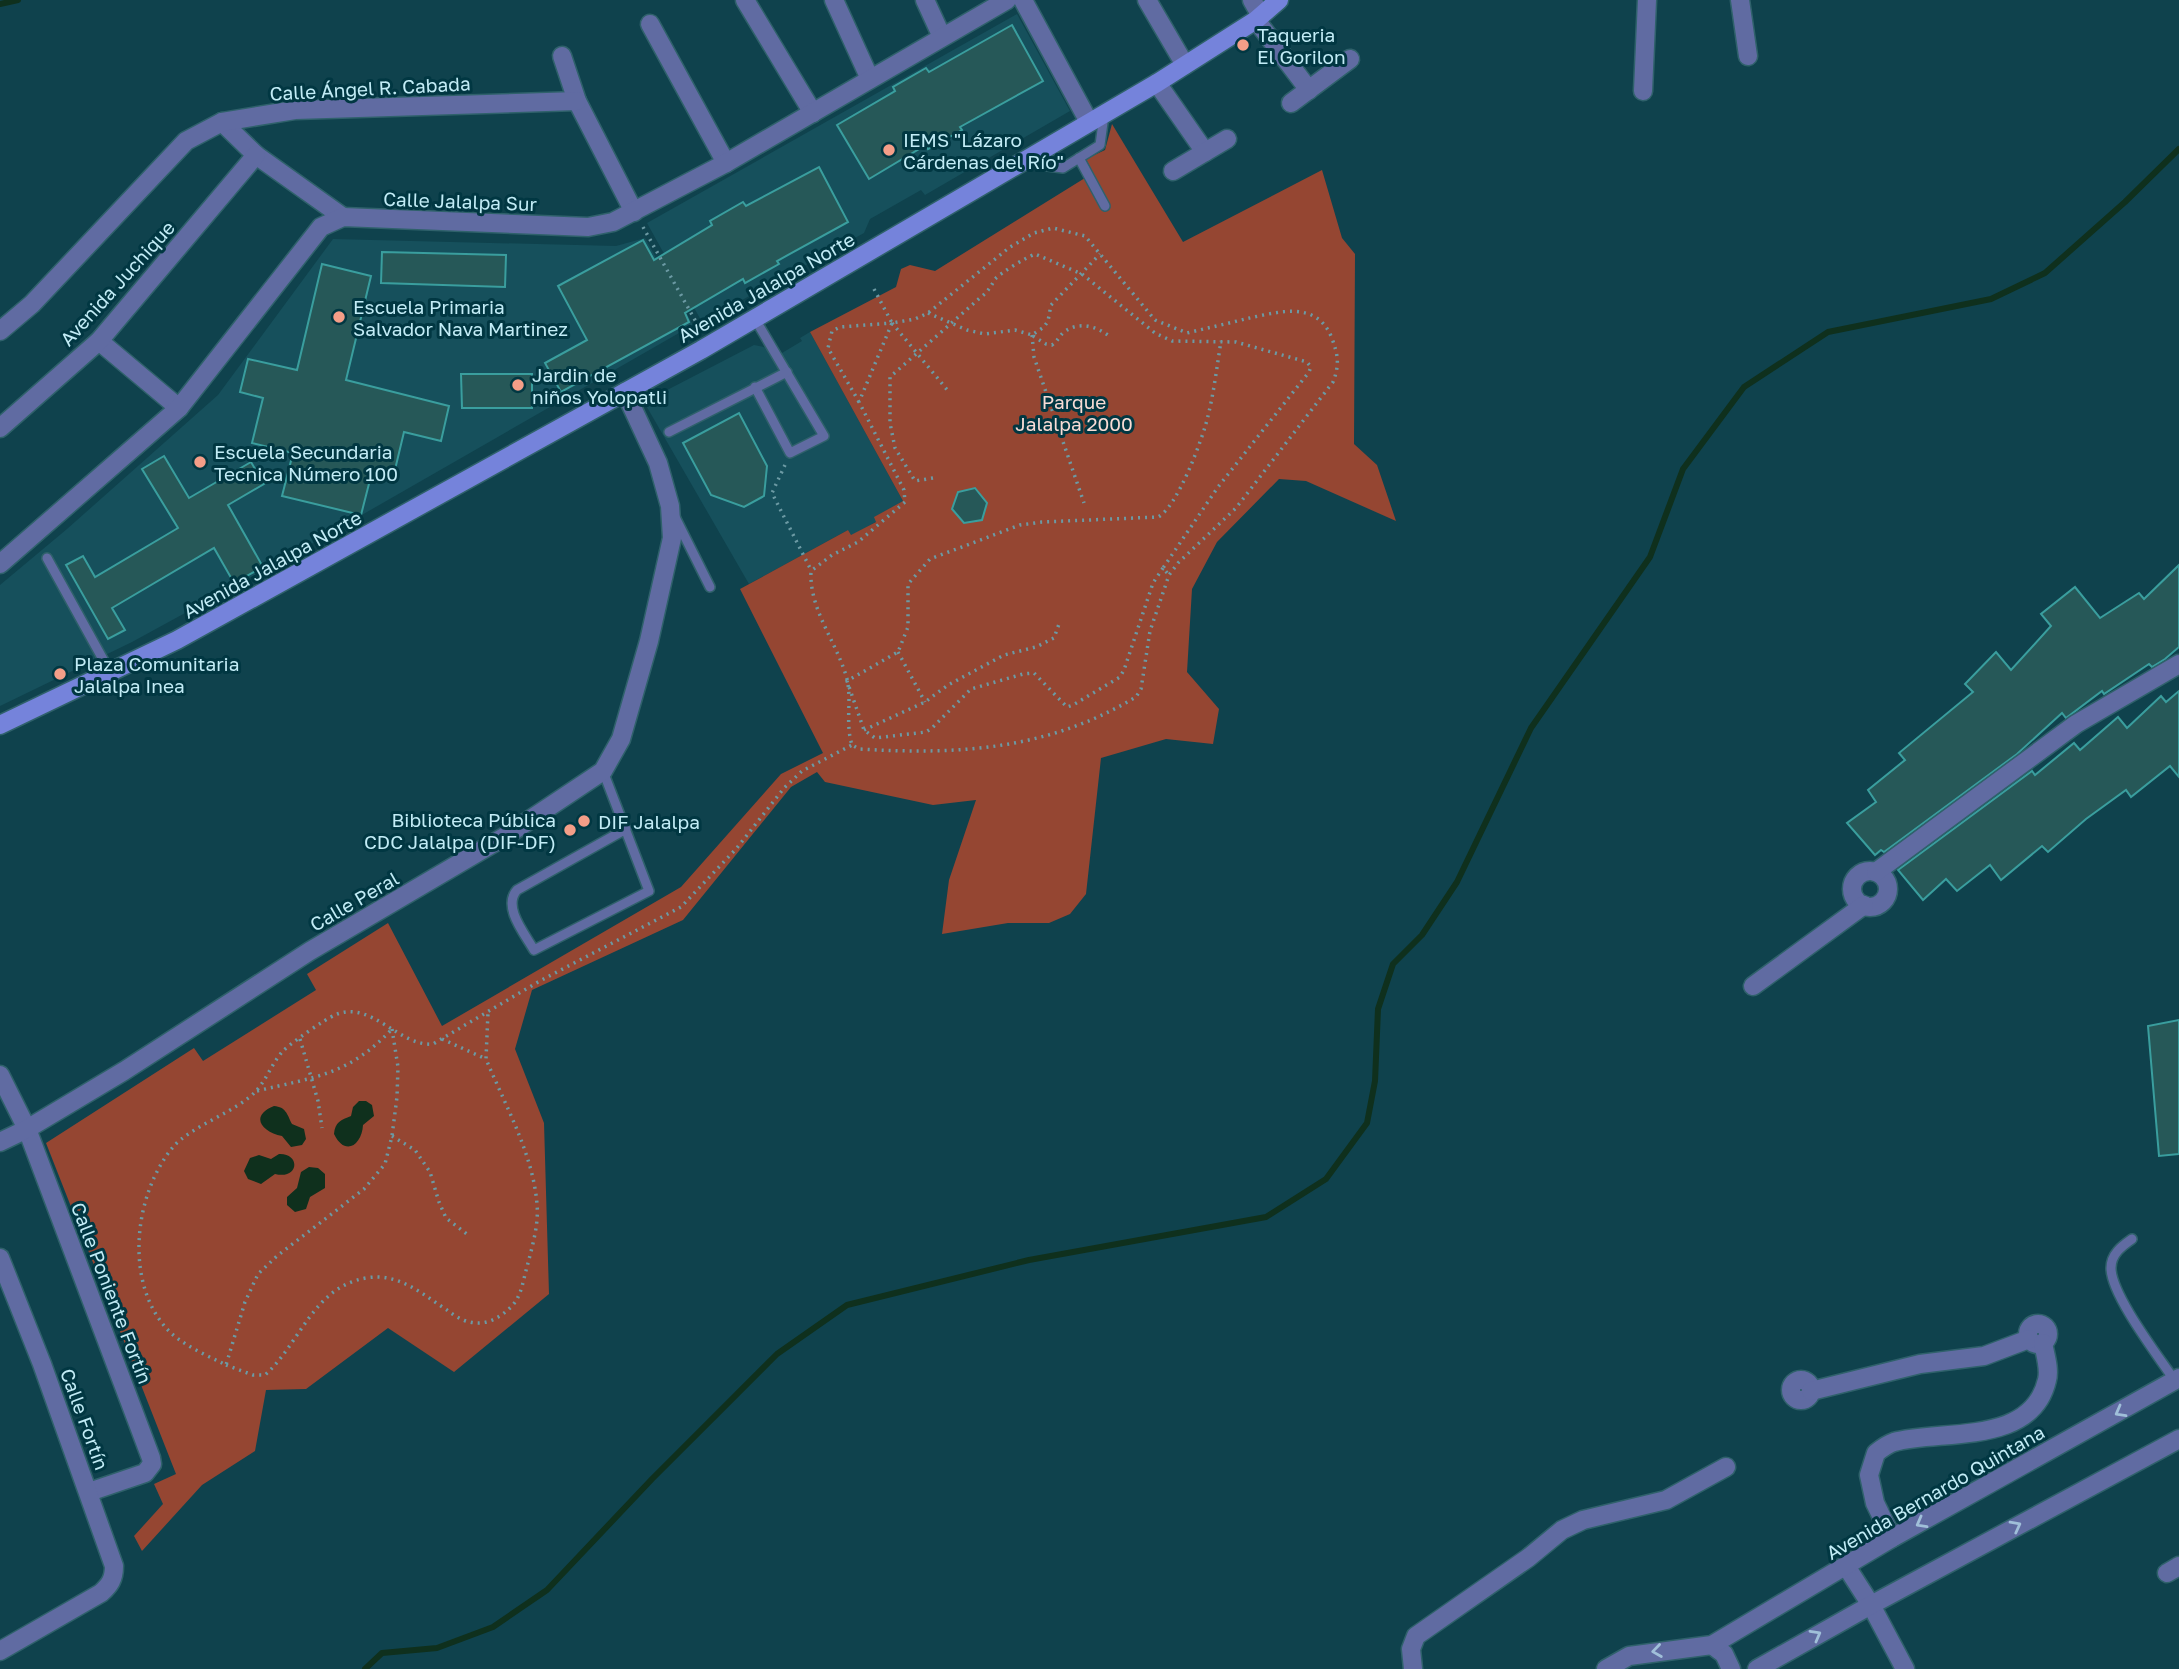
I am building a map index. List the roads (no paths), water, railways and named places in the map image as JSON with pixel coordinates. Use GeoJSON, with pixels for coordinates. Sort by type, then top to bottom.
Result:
{"type":"FeatureCollection","features":[{"type":"Feature","properties":{"kind":"street"},"geometry":{"type":"LineString","coordinates":[[745,0],[813,113]]}},
{"type":"Feature","properties":{"kind":"street"},"geometry":{"type":"LineString","coordinates":[[834,0],[870,79]]}},
{"type":"Feature","properties":{"kind":"street"},"geometry":{"type":"LineString","coordinates":[[925,0],[942,37]]}},
{"type":"Feature","properties":{"kind":"street","name":"Calle Jalalpa Sur"},"geometry":{"type":"LineString","coordinates":[[343,217],[588,227],[637,217],[1007,0]]}},
{"type":"Feature","properties":{"kind":"street"},"geometry":{"type":"LineString","coordinates":[[1023,0],[1097,118]]}},
{"type":"Feature","properties":{"kind":"street"},"geometry":{"type":"LineString","coordinates":[[1147,0],[1185,65]]}},
{"type":"Feature","properties":{"kind":"street"},"geometry":{"type":"LineString","coordinates":[[1252,0],[1259,18],[1309,90]]}},
{"type":"Feature","properties":{"kind":"street","name":"Avenida Jalalpa Norte"},"geometry":{"type":"LineString","coordinates":[[0,725],[177,640],[755,319],[1157,83],[1259,18],[1279,0]]}},
{"type":"Feature","properties":{"kind":"street"},"geometry":{"type":"LineString","coordinates":[[1643,92],[1647,0]]}},
{"type":"Feature","properties":{"kind":"street"},"geometry":{"type":"LineString","coordinates":[[1747,1],[1748,56]]}},
{"type":"Feature","properties":{"kind":"street"},"geometry":{"type":"LineString","coordinates":[[650,24],[726,163]]}},
{"type":"Feature","properties":{"kind":"street"},"geometry":{"type":"LineString","coordinates":[[562,56],[577,101],[637,217]]}},
{"type":"Feature","properties":{"kind":"street"},"geometry":{"type":"LineString","coordinates":[[1291,103],[1350,59]]}},
{"type":"Feature","properties":{"kind":"street"},"geometry":{"type":"LineString","coordinates":[[1157,83],[1205,152]]}},
{"type":"Feature","properties":{"kind":"street","name":"Calle Ángel R. Cabada"},"geometry":{"type":"LineString","coordinates":[[0,331],[50,286],[186,141],[222,122],[295,110],[577,101]]}},
{"type":"Feature","properties":{"kind":"street"},"geometry":{"type":"LineString","coordinates":[[222,122],[256,155],[343,217]]}},
{"type":"Feature","properties":{"kind":"street"},"geometry":{"type":"LineString","coordinates":[[1172,171],[1227,139]]}},
{"type":"Feature","properties":{"kind":"street","name":"Avenida Juchique"},"geometry":{"type":"LineString","coordinates":[[0,428],[99,341],[256,155]]}},
{"type":"Feature","properties":{"kind":"street"},"geometry":{"type":"LineString","coordinates":[[0,564],[180,408],[321,227],[343,217]]}},
{"type":"Feature","properties":{"kind":"street"},"geometry":{"type":"LineString","coordinates":[[99,341],[180,408]]}},
{"type":"Feature","properties":{"kind":"street","name":"Calle Peral"},"geometry":{"type":"LineString","coordinates":[[0,1142],[124,1072],[310,951],[503,837],[603,771],[621,739],[649,641],[672,537],[670,506],[658,463],[625,392]]}},
{"type":"Feature","properties":{"kind":"street"},"geometry":{"type":"LineString","coordinates":[[1877,872],[2076,724],[2179,664]]}},
{"type":"Feature","properties":{"kind":"street"},"geometry":{"type":"LineString","coordinates":[[1753,986],[1864,905],[1876,905],[1886,898],[1888,885],[1877,872],[1865,871],[1853,882],[1855,898],[1864,905]]}},
{"type":"Feature","properties":{"kind":"street","name":"Calle Poniente Fortín"},"geometry":{"type":"LineString","coordinates":[[0,1075],[27,1129],[151,1458],[152,1464],[145,1473],[89,1492]]}},
{"type":"Feature","properties":{"kind":"street","name":"Calle Fortín"},"geometry":{"type":"LineString","coordinates":[[0,1258],[89,1492],[114,1566],[110,1585],[101,1593],[2,1642]]}},
{"type":"Feature","properties":{"kind":"street"},"geometry":{"type":"LineString","coordinates":[[1811,1391],[1920,1364],[1983,1356],[2036,1341],[2048,1378],[2038,1404],[2008,1426],[1892,1442],[1876,1453],[1869,1475],[1875,1503],[1892,1538]]}},
{"type":"Feature","properties":{"kind":"street","name":"Avenida Bernardo Quintana"},"geometry":{"type":"LineString","coordinates":[[1606,1669],[1629,1656],[1712,1645],[1892,1538],[2177,1380]]}},
{"type":"Feature","properties":{"kind":"street"},"geometry":{"type":"LineString","coordinates":[[1757,1669],[2179,1438]]}},
{"type":"Feature","properties":{"kind":"street"},"geometry":{"type":"LineString","coordinates":[[1413,1669],[1411,1649],[1416,1636],[1528,1559],[1562,1530],[1583,1520],[1666,1500],[1726,1467]]}},
{"type":"Feature","properties":{"kind":"street"},"geometry":{"type":"LineString","coordinates":[[1846,1566],[1871,1605],[1905,1669]]}},
{"type":"Feature","properties":{"kind":"street"},"geometry":{"type":"LineString","coordinates":[[1712,1645],[1724,1654],[1731,1669]]}},
{"type":"Feature","properties":{"kind":"lane"},"geometry":{"type":"LineString","coordinates":[[1020,163],[1063,168],[1100,145],[1097,118]]}},
{"type":"Feature","properties":{"kind":"lane"},"geometry":{"type":"LineString","coordinates":[[1079,158],[1105,206]]}},
{"type":"Feature","properties":{"kind":"lane"},"geometry":{"type":"LineString","coordinates":[[755,319],[824,436],[790,453],[755,387]]}},
{"type":"Feature","properties":{"kind":"lane"},"geometry":{"type":"LineString","coordinates":[[669,432],[787,372]]}},
{"type":"Feature","properties":{"kind":"lane"},"geometry":{"type":"LineString","coordinates":[[670,506],[710,587]]}},
{"type":"Feature","properties":{"kind":"lane"},"geometry":{"type":"LineString","coordinates":[[47,558],[110,672]]}},
{"type":"Feature","properties":{"kind":"lane"},"geometry":{"type":"LineString","coordinates":[[603,771],[626,829],[649,891],[534,950],[512,909],[512,895],[626,829]]}},
{"type":"Feature","properties":{"kind":"lane"},"geometry":{"type":"LineString","coordinates":[[2132,1239],[2118,1249],[2114,1258],[2111,1267],[2115,1285],[2129,1311],[2177,1380]]}},
{"type":"Feature","properties":{"kind":"waterway"},"geometry":{"type":"LineString","coordinates":[[0,4],[18,0]]}},
{"type":"Feature","properties":{"kind":"waterway"},"geometry":{"type":"LineString","coordinates":[[365,1669],[382,1653],[437,1648],[493,1627],[547,1590],[652,1479],[777,1354],[847,1305],[1029,1260],[1266,1217],[1326,1179],[1367,1123],[1375,1081],[1378,1009],[1393,964],[1422,935],[1457,882],[1531,728],[1650,557],[1683,469],[1744,387],[1828,332],[1991,299],[2045,273],[2125,202],[2179,149]]}},
{"type":"Feature","properties":{"kind":"place","name":"Taqueria El Gorilon"},"geometry":{"type":"Point","coordinates":[1243,45]}},
{"type":"Feature","properties":{"kind":"place","name":"IEMS \"Lázaro Cárdenas del Río\""},"geometry":{"type":"Point","coordinates":[889,150]}},
{"type":"Feature","properties":{"kind":"place","name":"Escuela Primaria Salvador Nava Martinez"},"geometry":{"type":"Point","coordinates":[339,317]}},
{"type":"Feature","properties":{"kind":"place","name":"Jardin de niños Yolopatli"},"geometry":{"type":"Point","coordinates":[518,385]}},
{"type":"Feature","properties":{"kind":"place","name":"Escuela Secundaria Tecnica Número 100"},"geometry":{"type":"Point","coordinates":[200,462]}},
{"type":"Feature","properties":{"kind":"place","name":"Plaza Comunitaria Jalalpa Inea"},"geometry":{"type":"Point","coordinates":[60,674]}},
{"type":"Feature","properties":{"kind":"place","name":"DIF Jalalpa"},"geometry":{"type":"Point","coordinates":[584,821]}},
{"type":"Feature","properties":{"kind":"place","name":"Biblioteca Pública CDC Jalalpa (DIF-DF)"},"geometry":{"type":"Point","coordinates":[570,830]}},
{"type":"Feature","properties":{"kind":"park label","name":"Parque Jalalpa 2000"},"geometry":{"type":"Point","coordinates":[1074,412]}}]}
